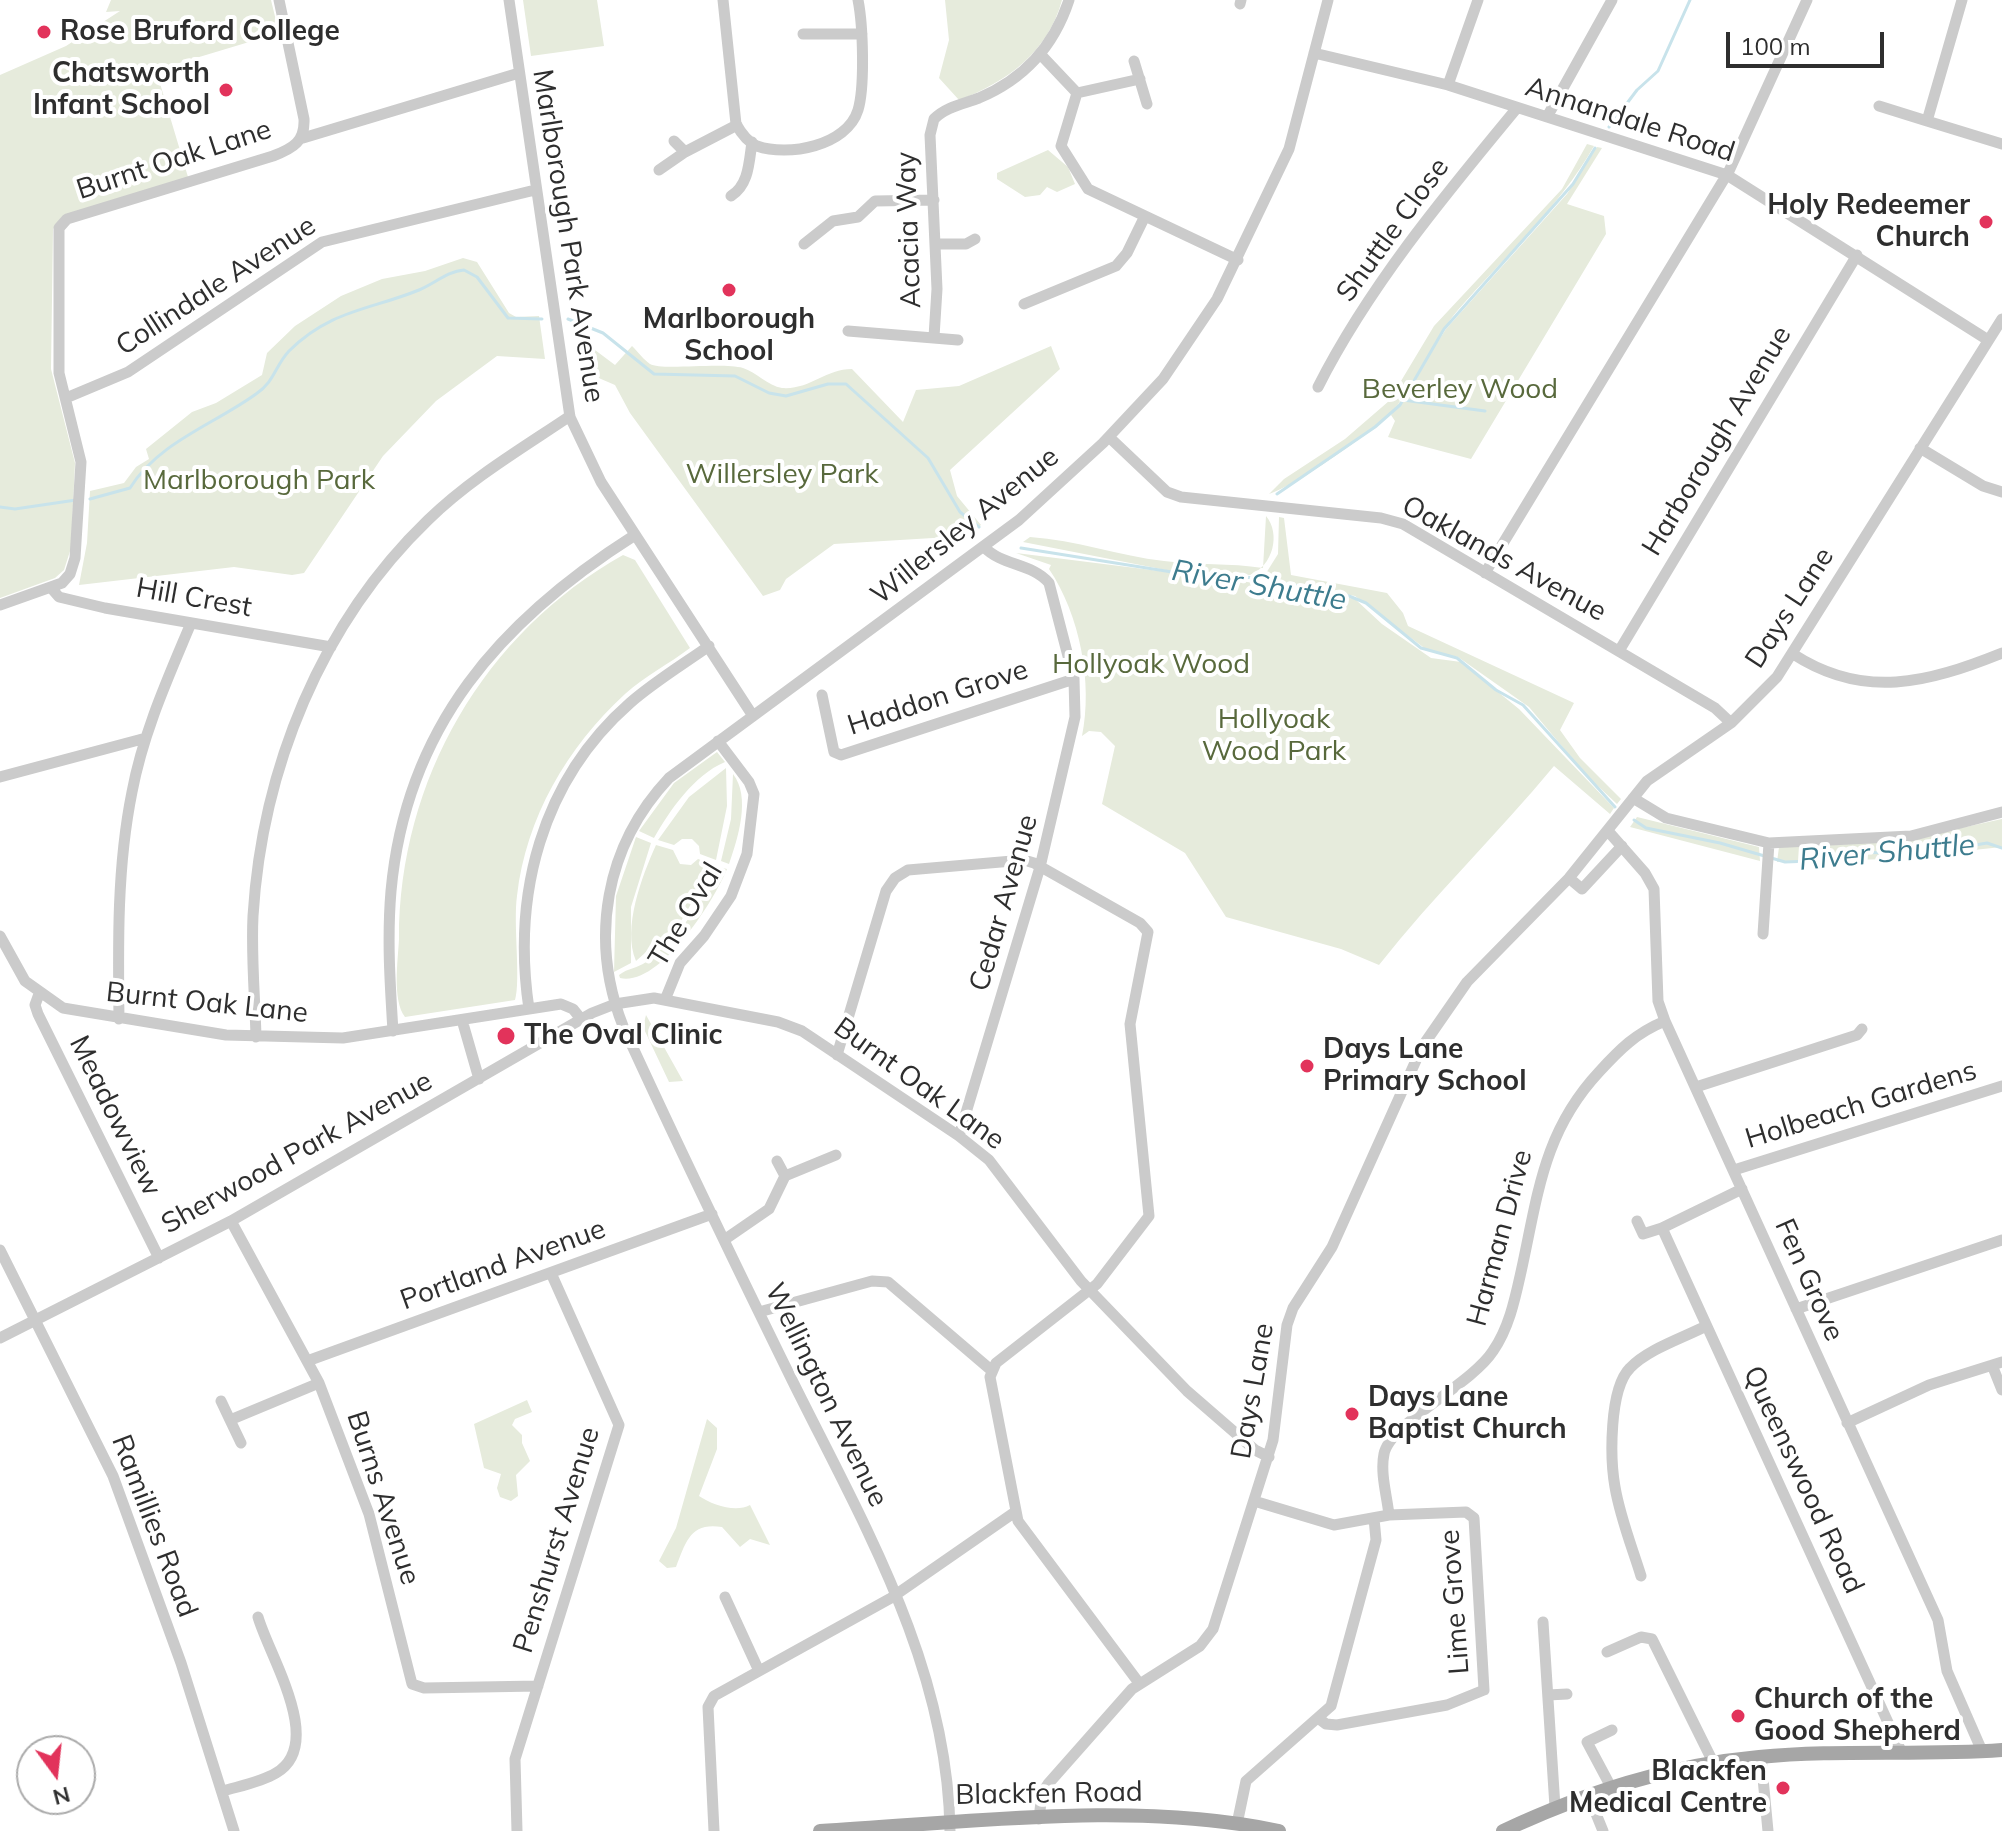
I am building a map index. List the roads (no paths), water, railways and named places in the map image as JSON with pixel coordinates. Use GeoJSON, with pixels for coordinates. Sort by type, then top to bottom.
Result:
{"type":"FeatureCollection","features":[{"type":"Feature","properties":{"kind":"main road"},"geometry":{"type":"LineString","coordinates":[[1503,1831],[1588,1794],[1663,1771],[1713,1762],[1761,1757],[2002,1750]]}},
{"type":"Feature","properties":{"kind":"main road","name":"Blackfen Road"},"geometry":{"type":"LineString","coordinates":[[820,1831],[1039,1819],[1173,1818],[1279,1831]]}},
{"type":"Feature","properties":{"kind":"street","name":"Burnt Oak Lane"},"geometry":{"type":"LineString","coordinates":[[52,589],[65,581],[72,569],[78,530],[81,462],[58,357],[58,231],[64,222],[273,156],[303,138],[304,119],[279,0]]}},
{"type":"Feature","properties":{"kind":"street","name":"Marlborough Park Avenue"},"geometry":{"type":"LineString","coordinates":[[509,0],[570,416],[601,482],[753,716]]}},
{"type":"Feature","properties":{"kind":"street"},"geometry":{"type":"LineString","coordinates":[[723,0],[737,125],[752,142],[775,147],[820,145],[847,130],[858,110],[862,34],[858,0]]}},
{"type":"Feature","properties":{"kind":"street","name":"Acacia Way"},"geometry":{"type":"LineString","coordinates":[[934,337],[935,244],[930,135],[934,119],[949,108],[1008,83],[1042,56],[1069,0]]}},
{"type":"Feature","properties":{"kind":"street","name":"Willersley Avenue"},"geometry":{"type":"LineString","coordinates":[[718,741],[1010,528],[1109,437],[1178,360],[1238,260],[1289,149],[1328,0]]}},
{"type":"Feature","properties":{"kind":"street"},"geometry":{"type":"LineString","coordinates":[[1448,85],[1478,0]]}},
{"type":"Feature","properties":{"kind":"street"},"geometry":{"type":"LineString","coordinates":[[1547,117],[1612,0]]}},
{"type":"Feature","properties":{"kind":"street"},"geometry":{"type":"LineString","coordinates":[[1485,573],[1727,175],[1807,0]]}},
{"type":"Feature","properties":{"kind":"street"},"geometry":{"type":"LineString","coordinates":[[1927,121],[1962,0]]}},
{"type":"Feature","properties":{"kind":"street"},"geometry":{"type":"LineString","coordinates":[[803,34],[862,34]]}},
{"type":"Feature","properties":{"kind":"street","name":"Annandale Road"},"geometry":{"type":"LineString","coordinates":[[1314,53],[1448,85],[1727,175],[1988,340]]}},
{"type":"Feature","properties":{"kind":"street"},"geometry":{"type":"LineString","coordinates":[[1042,56],[1077,93]]}},
{"type":"Feature","properties":{"kind":"street"},"geometry":{"type":"LineString","coordinates":[[1134,61],[1147,104]]}},
{"type":"Feature","properties":{"kind":"street"},"geometry":{"type":"LineString","coordinates":[[303,138],[519,73]]}},
{"type":"Feature","properties":{"kind":"street"},"geometry":{"type":"LineString","coordinates":[[1077,93],[1140,79]]}},
{"type":"Feature","properties":{"kind":"street"},"geometry":{"type":"LineString","coordinates":[[1077,93],[1061,146],[1088,189],[1238,260]]}},
{"type":"Feature","properties":{"kind":"street"},"geometry":{"type":"LineString","coordinates":[[1879,106],[2002,144]]}},
{"type":"Feature","properties":{"kind":"street","name":"Shuttle Close"},"geometry":{"type":"LineString","coordinates":[[1318,387],[1343,341],[1411,243],[1517,108]]}},
{"type":"Feature","properties":{"kind":"street"},"geometry":{"type":"LineString","coordinates":[[659,170],[685,152],[737,125]]}},
{"type":"Feature","properties":{"kind":"street"},"geometry":{"type":"LineString","coordinates":[[674,141],[685,152]]}},
{"type":"Feature","properties":{"kind":"street"},"geometry":{"type":"LineString","coordinates":[[731,196],[739,191],[745,180],[752,142]]}},
{"type":"Feature","properties":{"kind":"street","name":"Collindale Avenue"},"geometry":{"type":"LineString","coordinates":[[66,398],[128,372],[322,242],[535,190]]}},
{"type":"Feature","properties":{"kind":"street"},"geometry":{"type":"LineString","coordinates":[[804,244],[833,221],[848,221],[875,201],[934,200]]}},
{"type":"Feature","properties":{"kind":"street"},"geometry":{"type":"LineString","coordinates":[[1024,304],[1116,266],[1127,253],[1145,216]]}},
{"type":"Feature","properties":{"kind":"street"},"geometry":{"type":"LineString","coordinates":[[935,244],[966,244],[975,239]]}},
{"type":"Feature","properties":{"kind":"street","name":"Harborough Avenue"},"geometry":{"type":"LineString","coordinates":[[1619,651],[1857,255]]}},
{"type":"Feature","properties":{"kind":"street","name":"Days Lane"},"geometry":{"type":"LineString","coordinates":[[1039,1819],[1042,1793],[1048,1784],[1139,1683],[1200,1646],[1211,1633],[1269,1457],[1278,1416],[1284,1340],[1290,1316],[1332,1247],[1422,1047],[1467,982],[1569,878],[1633,798],[1665,766],[1731,723],[1759,699],[1793,654],[2002,319]]}},
{"type":"Feature","properties":{"kind":"street","name":"Acacia Way"},"geometry":{"type":"LineString","coordinates":[[848,331],[958,340]]}},
{"type":"Feature","properties":{"kind":"street"},"geometry":{"type":"LineString","coordinates":[[256,1037],[253,916],[263,828],[294,724],[331,647],[368,588],[428,519],[485,472],[570,416]]}},
{"type":"Feature","properties":{"kind":"street","name":"Oaklands Avenue"},"geometry":{"type":"LineString","coordinates":[[1109,437],[1167,492],[1392,520],[1715,708],[1731,723]]}},
{"type":"Feature","properties":{"kind":"street"},"geometry":{"type":"LineString","coordinates":[[1920,448],[1983,486],[2002,492]]}},
{"type":"Feature","properties":{"kind":"street"},"geometry":{"type":"LineString","coordinates":[[393,1031],[388,940],[393,872],[405,815],[435,738],[461,692],[509,632],[565,581],[635,535]]}},
{"type":"Feature","properties":{"kind":"street"},"geometry":{"type":"LineString","coordinates":[[984,547],[998,558],[1040,574],[1049,583],[1074,679]]}},
{"type":"Feature","properties":{"kind":"street"},"geometry":{"type":"LineString","coordinates":[[0,605],[52,589]]}},
{"type":"Feature","properties":{"kind":"street","name":"Hill Crest"},"geometry":{"type":"LineString","coordinates":[[52,589],[59,597],[69,600],[331,647]]}},
{"type":"Feature","properties":{"kind":"street"},"geometry":{"type":"LineString","coordinates":[[119,1019],[117,947],[132,793],[146,738],[191,623]]}},
{"type":"Feature","properties":{"kind":"street"},"geometry":{"type":"LineString","coordinates":[[529,1009],[523,940],[527,891],[545,824],[561,789],[589,745],[614,718],[649,687],[709,646]]}},
{"type":"Feature","properties":{"kind":"street"},"geometry":{"type":"LineString","coordinates":[[1793,654],[1835,678],[1879,683],[1953,671],[2002,653]]}},
{"type":"Feature","properties":{"kind":"street","name":"Haddon Grove"},"geometry":{"type":"LineString","coordinates":[[822,695],[834,752],[841,755],[1074,679]]}},
{"type":"Feature","properties":{"kind":"street","name":"Cedar Avenue"},"geometry":{"type":"LineString","coordinates":[[959,1136],[1040,867],[1075,717],[1074,679]]}},
{"type":"Feature","properties":{"kind":"street"},"geometry":{"type":"LineString","coordinates":[[0,777],[146,738]]}},
{"type":"Feature","properties":{"kind":"street","name":"The Oval"},"geometry":{"type":"LineString","coordinates":[[615,1004],[607,973],[605,926],[608,894],[617,862],[634,825],[655,792],[686,763],[718,741],[749,782],[754,794],[747,854],[731,896],[704,936],[680,963],[665,1000]]}},
{"type":"Feature","properties":{"kind":"street"},"geometry":{"type":"LineString","coordinates":[[1633,798],[1666,818],[1769,843],[1911,836],[2002,812]]}},
{"type":"Feature","properties":{"kind":"street","name":"Fen Grove"},"geometry":{"type":"LineString","coordinates":[[1608,831],[1654,889],[1658,1001],[1665,1021],[1938,1620],[1947,1671],[1982,1751]]}},
{"type":"Feature","properties":{"kind":"street"},"geometry":{"type":"LineString","coordinates":[[1763,934],[1769,843]]}},
{"type":"Feature","properties":{"kind":"street"},"geometry":{"type":"LineString","coordinates":[[1569,878],[1582,889],[1622,846]]}},
{"type":"Feature","properties":{"kind":"street"},"geometry":{"type":"LineString","coordinates":[[837,1055],[886,891],[895,878],[915,869],[1024,860],[1140,923],[1148,936],[1130,1024],[1149,1216],[1090,1290],[991,1370],[990,1387],[1015,1512],[1025,1533],[1139,1683]]}},
{"type":"Feature","properties":{"kind":"street","name":"Burnt Oak Lane"},"geometry":{"type":"LineString","coordinates":[[0,936],[20,976],[39,994],[63,1008],[119,1019],[256,1037],[327,1039],[564,1004],[576,1011],[581,1019]]}},
{"type":"Feature","properties":{"kind":"street","name":"Meadowview"},"geometry":{"type":"LineString","coordinates":[[39,994],[35,1005],[38,1014],[159,1258]]}},
{"type":"Feature","properties":{"kind":"street","name":"Burnt Oak Lane"},"geometry":{"type":"LineString","coordinates":[[615,1004],[647,998],[665,1000],[788,1025],[959,1136],[1001,1173],[1090,1290],[1187,1391],[1255,1450],[1269,1457]]}},
{"type":"Feature","properties":{"kind":"street","name":"Sherwood Park Avenue"},"geometry":{"type":"LineString","coordinates":[[0,1338],[231,1221],[581,1019],[615,1004]]}},
{"type":"Feature","properties":{"kind":"street","name":"Wellington Avenue"},"geometry":{"type":"LineString","coordinates":[[615,1004],[724,1240],[896,1594],[937,1713],[950,1826]]}},
{"type":"Feature","properties":{"kind":"street"},"geometry":{"type":"LineString","coordinates":[[462,1020],[479,1079]]}},
{"type":"Feature","properties":{"kind":"street","name":"Harman Drive"},"geometry":{"type":"LineString","coordinates":[[1389,1515],[1384,1465],[1387,1445],[1414,1418],[1473,1375],[1491,1355],[1505,1327],[1514,1303],[1549,1148],[1564,1115],[1589,1082],[1635,1035],[1665,1021]]}},
{"type":"Feature","properties":{"kind":"street"},"geometry":{"type":"LineString","coordinates":[[1696,1087],[1857,1035],[1862,1029]]}},
{"type":"Feature","properties":{"kind":"street","name":"Holbeach Gardens"},"geometry":{"type":"LineString","coordinates":[[1734,1170],[2002,1086]]}},
{"type":"Feature","properties":{"kind":"street"},"geometry":{"type":"LineString","coordinates":[[724,1240],[769,1209],[785,1176],[836,1155]]}},
{"type":"Feature","properties":{"kind":"street"},"geometry":{"type":"LineString","coordinates":[[777,1161],[785,1176]]}},
{"type":"Feature","properties":{"kind":"street"},"geometry":{"type":"LineString","coordinates":[[1637,1221],[1643,1234],[1662,1228],[1742,1189]]}},
{"type":"Feature","properties":{"kind":"street","name":"Portland Avenue"},"geometry":{"type":"LineString","coordinates":[[310,1360],[712,1214]]}},
{"type":"Feature","properties":{"kind":"street","name":"Burns Avenue"},"geometry":{"type":"LineString","coordinates":[[231,1221],[310,1360],[319,1383],[369,1514],[412,1684],[424,1688],[538,1686]]}},
{"type":"Feature","properties":{"kind":"street","name":"Queenswood Road"},"geometry":{"type":"LineString","coordinates":[[1662,1228],[1902,1753]]}},
{"type":"Feature","properties":{"kind":"street"},"geometry":{"type":"LineString","coordinates":[[1796,1309],[2002,1240]]}},
{"type":"Feature","properties":{"kind":"street","name":"Ramillies Road"},"geometry":{"type":"LineString","coordinates":[[0,1250],[113,1476],[223,1791],[234,1831]]}},
{"type":"Feature","properties":{"kind":"street","name":"Penshurst Avenue"},"geometry":{"type":"LineString","coordinates":[[517,1831],[514,1762],[619,1425],[551,1273]]}},
{"type":"Feature","properties":{"kind":"street"},"geometry":{"type":"LineString","coordinates":[[759,1312],[872,1281],[888,1282],[991,1370]]}},
{"type":"Feature","properties":{"kind":"street"},"geometry":{"type":"LineString","coordinates":[[1641,1576],[1614,1485],[1612,1459],[1618,1392],[1624,1375],[1637,1362],[1706,1326]]}},
{"type":"Feature","properties":{"kind":"street"},"geometry":{"type":"LineString","coordinates":[[1847,1423],[1929,1385],[1997,1363],[2002,1390]]}},
{"type":"Feature","properties":{"kind":"street"},"geometry":{"type":"LineString","coordinates":[[230,1420],[319,1383]]}},
{"type":"Feature","properties":{"kind":"street"},"geometry":{"type":"LineString","coordinates":[[221,1401],[241,1443]]}},
{"type":"Feature","properties":{"kind":"street","name":"Lime Grove"},"geometry":{"type":"LineString","coordinates":[[1254,1501],[1319,1523],[1351,1524],[1389,1515],[1466,1512],[1473,1515],[1485,1687],[1478,1694],[1427,1709],[1332,1725],[1318,1718]]}},
{"type":"Feature","properties":{"kind":"street"},"geometry":{"type":"LineString","coordinates":[[714,1831],[710,1702],[896,1594],[1015,1512]]}},
{"type":"Feature","properties":{"kind":"street"},"geometry":{"type":"LineString","coordinates":[[1237,1824],[1246,1781],[1318,1718],[1332,1701],[1376,1540],[1374,1518]]}},
{"type":"Feature","properties":{"kind":"street"},"geometry":{"type":"LineString","coordinates":[[725,1597],[759,1671]]}},
{"type":"Feature","properties":{"kind":"street"},"geometry":{"type":"LineString","coordinates":[[223,1791],[276,1773],[287,1764],[296,1745],[296,1719],[258,1617]]}},
{"type":"Feature","properties":{"kind":"street"},"geometry":{"type":"LineString","coordinates":[[1543,1622],[1555,1807]]}},
{"type":"Feature","properties":{"kind":"street"},"geometry":{"type":"LineString","coordinates":[[262,1630],[275,1626]]}},
{"type":"Feature","properties":{"kind":"street"},"geometry":{"type":"LineString","coordinates":[[1607,1652],[1641,1637],[1652,1639],[1713,1762]]}},
{"type":"Feature","properties":{"kind":"street"},"geometry":{"type":"LineString","coordinates":[[1548,1695],[1567,1694]]}},
{"type":"Feature","properties":{"kind":"street"},"geometry":{"type":"LineString","coordinates":[[1611,1787],[1587,1742],[1612,1730]]}},
{"type":"Feature","properties":{"kind":"street"},"geometry":{"type":"LineString","coordinates":[[1761,1757],[1768,1831]]}},
{"type":"Feature","properties":{"kind":"street"},"geometry":{"type":"LineString","coordinates":[[1588,1794],[1603,1831]]}},
{"type":"Feature","properties":{"kind":"waterway"},"geometry":{"type":"LineString","coordinates":[[1609,127],[1637,90],[1658,71],[1690,0]]}},
{"type":"Feature","properties":{"kind":"waterway"},"geometry":{"type":"LineString","coordinates":[[1277,494],[1375,427],[1400,405],[1444,329],[1573,184],[1595,148]]}},
{"type":"Feature","properties":{"kind":"waterway","name":"River Shuttle"},"geometry":{"type":"LineString","coordinates":[[90,499],[130,488],[142,472],[171,446],[262,389],[289,351],[304,337],[335,319],[401,297],[464,270],[477,277],[508,318],[542,319]]}},
{"type":"Feature","properties":{"kind":"waterway","name":"River Shuttle"},"geometry":{"type":"LineString","coordinates":[[568,319],[603,333],[654,374],[735,376],[769,393],[786,396],[828,384],[846,384],[928,458],[960,512],[979,527]]}},
{"type":"Feature","properties":{"kind":"waterway"},"geometry":{"type":"LineString","coordinates":[[1403,400],[1485,411]]}},
{"type":"Feature","properties":{"kind":"waterway","name":"River Shuttle"},"geometry":{"type":"LineString","coordinates":[[0,507],[15,509],[76,500]]}},
{"type":"Feature","properties":{"kind":"waterway","name":"River Shuttle"},"geometry":{"type":"LineString","coordinates":[[1021,548],[1172,572],[1257,578],[1349,596],[1366,603],[1421,648],[1457,658],[1496,690],[1523,705],[1615,807]]}},
{"type":"Feature","properties":{"kind":"waterway","name":"River Shuttle"},"geometry":{"type":"LineString","coordinates":[[1634,820],[1646,828],[1720,843],[1785,862],[1837,860],[1857,852],[1887,853],[1987,843],[2002,848]]}},
{"type":"Feature","properties":{"kind":"place","name":"Rose Bruford College"},"geometry":{"type":"Point","coordinates":[44,32]}},
{"type":"Feature","properties":{"kind":"place","name":"Chatsworth Infant School"},"geometry":{"type":"Point","coordinates":[226,90]}},
{"type":"Feature","properties":{"kind":"place","name":"Holy Redeemer Church"},"geometry":{"type":"Point","coordinates":[1986,222]}},
{"type":"Feature","properties":{"kind":"place","name":"Marlborough School"},"geometry":{"type":"Point","coordinates":[729,290]}},
{"type":"Feature","properties":{"kind":"place","name":"The Oval Clinic"},"geometry":{"type":"Point","coordinates":[506,1036]}},
{"type":"Feature","properties":{"kind":"place","name":"Days Lane Primary School"},"geometry":{"type":"Point","coordinates":[1307,1066]}},
{"type":"Feature","properties":{"kind":"place","name":"Days Lane Baptist Church"},"geometry":{"type":"Point","coordinates":[1352,1414]}},
{"type":"Feature","properties":{"kind":"place","name":"Church of the Good Shepherd"},"geometry":{"type":"Point","coordinates":[1738,1716]}},
{"type":"Feature","properties":{"kind":"place","name":"Blackfen Medical Centre"},"geometry":{"type":"Point","coordinates":[1783,1788]}},
{"type":"Feature","properties":{"kind":"park label","name":"Beverley Wood"},"geometry":{"type":"Point","coordinates":[1460,390]}},
{"type":"Feature","properties":{"kind":"park label","name":"Willersley Park"},"geometry":{"type":"Point","coordinates":[782,475]}},
{"type":"Feature","properties":{"kind":"park label","name":"Marlborough Park"},"geometry":{"type":"Point","coordinates":[259,481]}},
{"type":"Feature","properties":{"kind":"park label","name":"Hollyoak Wood"},"geometry":{"type":"Point","coordinates":[1151,665]}},
{"type":"Feature","properties":{"kind":"park label","name":"Hollyoak Wood Park"},"geometry":{"type":"Point","coordinates":[1274,736]}}]}
